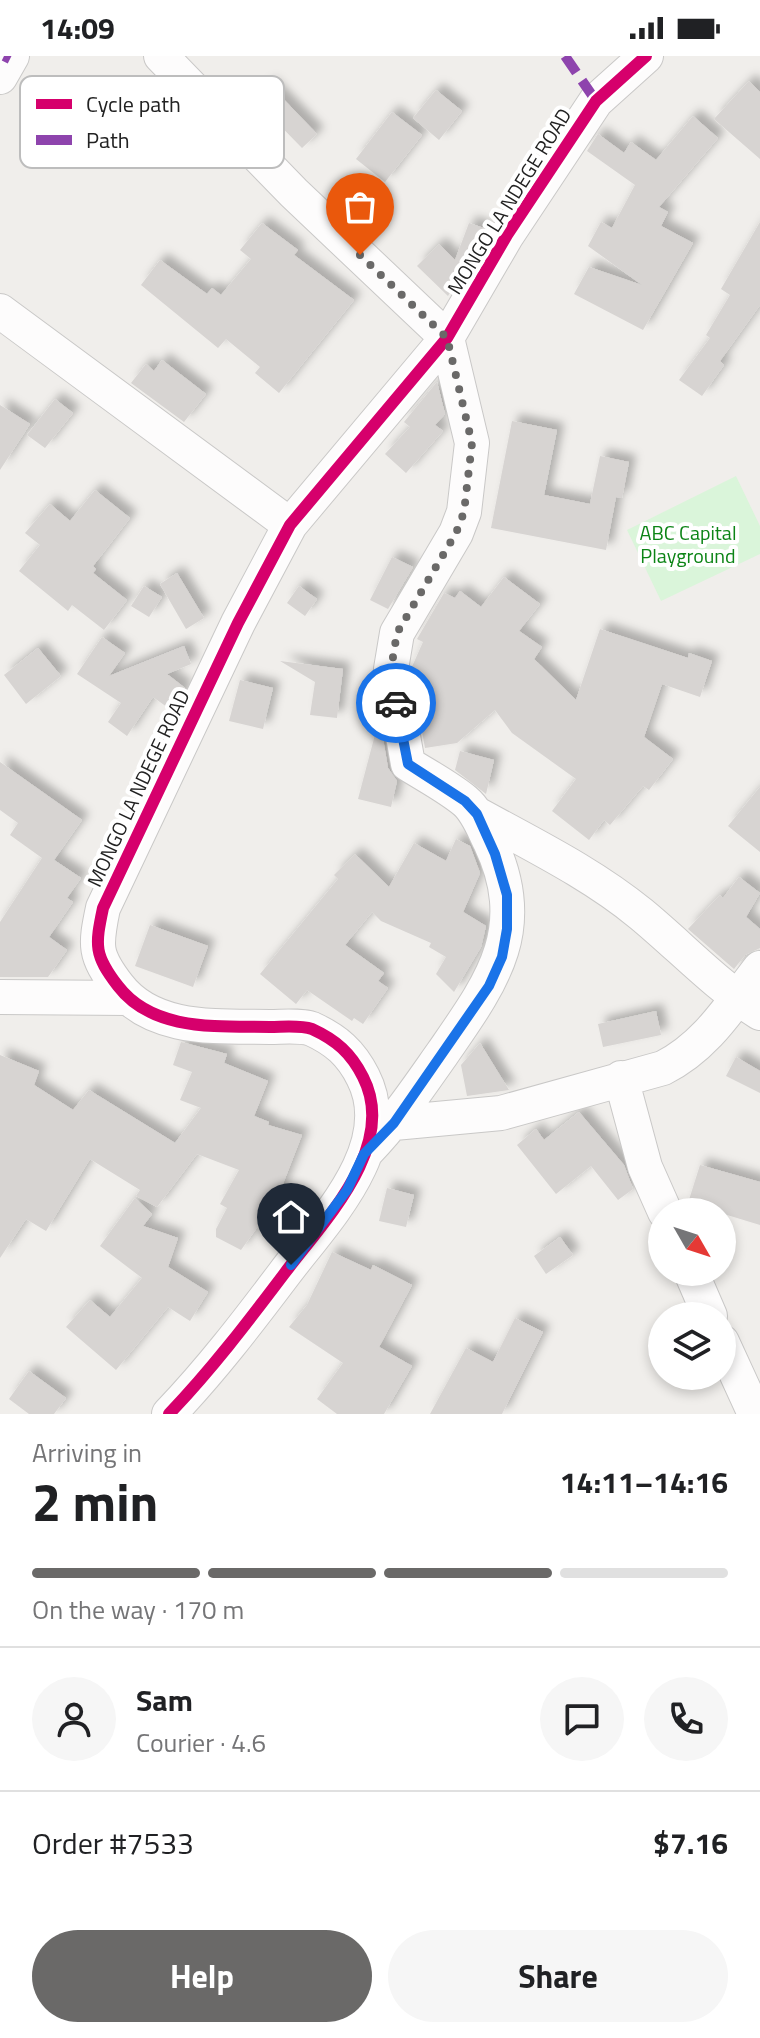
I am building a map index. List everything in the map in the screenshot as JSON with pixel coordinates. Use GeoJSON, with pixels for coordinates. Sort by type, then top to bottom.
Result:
{"type":"FeatureCollection","features":[{"type":"Feature","properties":{"kind":"street"},"geometry":{"type":"LineString","coordinates":[[0,77],[12,56]]}},
{"type":"Feature","properties":{"kind":"street"},"geometry":{"type":"LineString","coordinates":[[161,56],[180,76]]}},
{"type":"Feature","properties":{"kind":"street","name":"MONGO LA NDEGE ROAD"},"geometry":{"type":"LineString","coordinates":[[169,1414],[235,1340],[347,1190],[364,1154],[373,1116],[368,1086],[356,1064],[338,1042],[307,1027],[187,1025],[144,1009],[129,998],[99,962],[96,939],[103,908],[238,623],[290,525],[447,338],[507,235],[596,101],[646,56]]}},
{"type":"Feature","properties":{"kind":"street"},"geometry":{"type":"LineString","coordinates":[[270,168],[447,338],[472,443],[464,512],[456,533],[397,633],[391,669],[408,764],[465,801],[477,814],[495,854],[507,895],[507,929],[502,957],[489,986],[394,1123],[364,1154]]}},
{"type":"Feature","properties":{"kind":"street"},"geometry":{"type":"LineString","coordinates":[[0,311],[290,525]]}},
{"type":"Feature","properties":{"kind":"street"},"geometry":{"type":"LineString","coordinates":[[477,814],[592,877],[640,913],[748,1005]]}},
{"type":"Feature","properties":{"kind":"street"},"geometry":{"type":"LineString","coordinates":[[394,1123],[501,1113],[663,1068],[687,1056],[748,1005],[760,968]]}},
{"type":"Feature","properties":{"kind":"street"},"geometry":{"type":"LineString","coordinates":[[0,997],[129,998]]}},
{"type":"Feature","properties":{"kind":"street"},"geometry":{"type":"LineString","coordinates":[[621,1078],[645,1167],[659,1198]]}},
{"type":"Feature","properties":{"kind":"street"},"geometry":{"type":"LineString","coordinates":[[736,1373],[755,1414]]}},
{"type":"Feature","properties":{"kind":"green space","name":"ABC Capital Playground"},"geometry":{"type":"Polygon","coordinates":[[[736,476],[760,526],[760,554],[661,601],[627,530],[736,476]]]}},
{"type":"Feature","properties":{"kind":"building"},"geometry":{"type":"Polygon","coordinates":[[[749,81],[760,92],[760,159],[714,119],[749,81]]]}},
{"type":"Feature","properties":{"kind":"building"},"geometry":{"type":"Polygon","coordinates":[[[436,90],[462,111],[439,140],[413,118],[436,90]]]}},
{"type":"Feature","properties":{"kind":"building"},"geometry":{"type":"Polygon","coordinates":[[[284,100],[317,134],[302,148],[284,130],[284,100]]]}},
{"type":"Feature","properties":{"kind":"building"},"geometry":{"type":"Polygon","coordinates":[[[392,112],[422,135],[385,182],[356,159],[392,112]]]}},
{"type":"Feature","properties":{"kind":"building"},"geometry":{"type":"Polygon","coordinates":[[[693,116],[718,138],[659,207],[668,212],[661,226],[693,243],[643,330],[574,294],[589,267],[642,285],[588,246],[601,222],[612,228],[635,185],[587,151],[598,134],[624,153],[631,142],[656,160],[693,116]]]}},
{"type":"Feature","properties":{"kind":"building"},"geometry":{"type":"Polygon","coordinates":[[[760,222],[760,305],[720,361],[724,365],[702,396],[679,380],[710,338],[706,335],[730,295],[721,289],[760,222]]]}},
{"type":"Feature","properties":{"kind":"building"},"geometry":{"type":"Polygon","coordinates":[[[262,223],[298,250],[294,255],[354,300],[279,393],[255,373],[260,367],[226,339],[218,348],[141,285],[160,260],[207,294],[212,288],[221,295],[251,259],[240,250],[262,223]]]}},
{"type":"Feature","properties":{"kind":"building"},"geometry":{"type":"Polygon","coordinates":[[[469,223],[487,229],[448,296],[417,266],[439,244],[455,260],[469,223]]]}},
{"type":"Feature","properties":{"kind":"building"},"geometry":{"type":"Polygon","coordinates":[[[162,360],[206,394],[184,422],[131,383],[146,364],[154,371],[162,360]]]}},
{"type":"Feature","properties":{"kind":"building"},"geometry":{"type":"Polygon","coordinates":[[[437,382],[445,414],[435,425],[443,431],[406,473],[385,454],[410,427],[404,422],[437,382]]]}},
{"type":"Feature","properties":{"kind":"building"},"geometry":{"type":"Polygon","coordinates":[[[55,399],[73,413],[45,448],[27,435],[55,399]]]}},
{"type":"Feature","properties":{"kind":"building"},"geometry":{"type":"Polygon","coordinates":[[[0,405],[30,424],[0,470],[0,405]]]}},
{"type":"Feature","properties":{"kind":"building"},"geometry":{"type":"Polygon","coordinates":[[[512,421],[557,430],[544,495],[590,504],[600,456],[629,462],[622,498],[616,497],[606,550],[491,528],[512,421]]]}},
{"type":"Feature","properties":{"kind":"building"},"geometry":{"type":"Polygon","coordinates":[[[95,490],[130,518],[93,566],[96,569],[93,573],[127,600],[104,630],[72,605],[68,611],[19,571],[40,545],[25,533],[50,504],[70,521],[95,490]]]}},
{"type":"Feature","properties":{"kind":"building"},"geometry":{"type":"Polygon","coordinates":[[[392,557],[413,567],[388,609],[370,600],[392,557]]]}},
{"type":"Feature","properties":{"kind":"building"},"geometry":{"type":"Polygon","coordinates":[[[177,573],[204,618],[186,629],[160,584],[177,573]]]}},
{"type":"Feature","properties":{"kind":"building"},"geometry":{"type":"Polygon","coordinates":[[[504,577],[540,604],[519,631],[542,647],[534,659],[576,700],[600,629],[688,658],[689,653],[712,661],[700,697],[662,684],[644,737],[673,759],[649,790],[643,786],[610,825],[604,820],[589,840],[552,811],[576,779],[512,733],[495,710],[457,743],[425,748],[411,669],[423,642],[417,639],[444,593],[455,598],[460,591],[481,607],[504,577]]]}},
{"type":"Feature","properties":{"kind":"building"},"geometry":{"type":"Polygon","coordinates":[[[144,586],[162,597],[149,617],[131,606],[144,586]]]}},
{"type":"Feature","properties":{"kind":"building"},"geometry":{"type":"Polygon","coordinates":[[[299,586],[317,599],[305,616],[287,603],[299,586]]]}},
{"type":"Feature","properties":{"kind":"building"},"geometry":{"type":"Polygon","coordinates":[[[102,637],[125,653],[109,676],[184,646],[191,664],[167,674],[185,688],[174,712],[153,697],[127,736],[108,722],[121,703],[77,674],[102,637]]]}},
{"type":"Feature","properties":{"kind":"building"},"geometry":{"type":"Polygon","coordinates":[[[38,648],[61,676],[26,704],[4,675],[38,648]]]}},
{"type":"Feature","properties":{"kind":"building"},"geometry":{"type":"Polygon","coordinates":[[[280,661],[343,669],[337,718],[310,715],[315,682],[280,661]]]}},
{"type":"Feature","properties":{"kind":"building"},"geometry":{"type":"Polygon","coordinates":[[[240,680],[273,688],[263,729],[229,721],[240,680]]]}},
{"type":"Feature","properties":{"kind":"building"},"geometry":{"type":"Polygon","coordinates":[[[377,727],[381,727],[388,768],[397,781],[391,807],[358,799],[377,727]]]}},
{"type":"Feature","properties":{"kind":"building"},"geometry":{"type":"Polygon","coordinates":[[[460,751],[494,760],[486,794],[455,770],[460,751]]]}},
{"type":"Feature","properties":{"kind":"building"},"geometry":{"type":"Polygon","coordinates":[[[0,762],[82,820],[54,860],[81,878],[67,898],[73,902],[49,937],[67,950],[48,977],[0,977],[0,922],[42,858],[10,835],[18,823],[0,810],[0,762]]]}},
{"type":"Feature","properties":{"kind":"building"},"geometry":{"type":"Polygon","coordinates":[[[760,787],[760,852],[728,826],[760,787]]]}},
{"type":"Feature","properties":{"kind":"building"},"geometry":{"type":"Polygon","coordinates":[[[456,839],[470,846],[480,873],[463,912],[486,926],[481,947],[454,992],[436,974],[446,957],[429,947],[431,943],[381,921],[372,912],[345,945],[384,973],[378,981],[388,988],[363,1024],[354,1018],[352,1021],[307,990],[296,1004],[260,974],[338,879],[334,875],[355,854],[389,887],[414,843],[446,861],[456,839]]]}},
{"type":"Feature","properties":{"kind":"building"},"geometry":{"type":"Polygon","coordinates":[[[739,877],[760,893],[746,917],[760,929],[760,948],[745,955],[734,969],[688,929],[720,895],[723,898],[739,877]]]}},
{"type":"Feature","properties":{"kind":"building"},"geometry":{"type":"Polygon","coordinates":[[[150,925],[208,946],[193,987],[135,966],[150,925]]]}},
{"type":"Feature","properties":{"kind":"building"},"geometry":{"type":"Polygon","coordinates":[[[656,1011],[661,1035],[603,1047],[598,1024],[656,1011]]]}},
{"type":"Feature","properties":{"kind":"building"},"geometry":{"type":"Polygon","coordinates":[[[181,1042],[227,1054],[224,1063],[268,1081],[254,1116],[269,1122],[268,1125],[302,1135],[279,1194],[308,1209],[289,1236],[261,1222],[241,1250],[216,1237],[216,1229],[227,1208],[220,1204],[239,1170],[197,1154],[157,1207],[136,1196],[140,1190],[90,1159],[46,1231],[26,1219],[0,1258],[0,1055],[39,1071],[34,1085],[73,1110],[89,1090],[175,1143],[201,1108],[180,1100],[192,1072],[173,1065],[181,1042]]]}},
{"type":"Feature","properties":{"kind":"building"},"geometry":{"type":"Polygon","coordinates":[[[480,1043],[509,1090],[467,1096],[461,1065],[480,1043]]]}},
{"type":"Feature","properties":{"kind":"building"},"geometry":{"type":"Polygon","coordinates":[[[736,1057],[760,1071],[760,1093],[726,1076],[736,1057]]]}},
{"type":"Feature","properties":{"kind":"building"},"geometry":{"type":"Polygon","coordinates":[[[579,1112],[624,1165],[633,1189],[618,1200],[591,1166],[556,1194],[517,1145],[536,1129],[544,1140],[579,1112]]]}},
{"type":"Feature","properties":{"kind":"building"},"geometry":{"type":"Polygon","coordinates":[[[700,1165],[760,1182],[760,1225],[736,1218],[736,1198],[690,1198],[700,1165]]]}},
{"type":"Feature","properties":{"kind":"building"},"geometry":{"type":"Polygon","coordinates":[[[387,1188],[414,1195],[406,1227],[379,1221],[387,1188]]]}},
{"type":"Feature","properties":{"kind":"building"},"geometry":{"type":"Polygon","coordinates":[[[135,1198],[152,1214],[143,1226],[178,1238],[168,1267],[208,1292],[190,1321],[168,1307],[116,1370],[66,1327],[90,1300],[110,1317],[142,1278],[100,1246],[135,1198]]]}},
{"type":"Feature","properties":{"kind":"building"},"geometry":{"type":"Polygon","coordinates":[[[560,1237],[573,1255],[546,1274],[534,1256],[560,1237]]]}},
{"type":"Feature","properties":{"kind":"building"},"geometry":{"type":"Polygon","coordinates":[[[332,1252],[371,1270],[373,1265],[412,1285],[379,1347],[412,1366],[384,1414],[337,1414],[317,1399],[343,1363],[289,1327],[307,1305],[332,1252]]]}},
{"type":"Feature","properties":{"kind":"building"},"geometry":{"type":"Polygon","coordinates":[[[515,1318],[543,1332],[502,1414],[430,1414],[466,1348],[493,1362],[515,1318]]]}},
{"type":"Feature","properties":{"kind":"building"},"geometry":{"type":"Polygon","coordinates":[[[29,1371],[66,1398],[54,1414],[29,1414],[9,1399],[29,1371]]]}},
{"type":"Feature","properties":{"kind":"marked path"},"geometry":{"type":"LineString","coordinates":[[4,56],[10,59]]}},
{"type":"Feature","properties":{"kind":"marked path"},"geometry":{"type":"LineString","coordinates":[[565,56],[596,101]]}},
{"type":"Feature","properties":{"kind":"cycle path"},"geometry":{"type":"LineString","coordinates":[[169,1414],[228,1346],[335,1208],[364,1157],[371,1130],[372,1103],[363,1077],[348,1054],[312,1029],[188,1023],[149,1012],[132,1001],[104,966],[98,950],[103,908],[238,623],[290,525],[447,338],[507,235],[596,101],[646,56]]}},
{"type":"Feature","properties":{"kind":"way so far"},"geometry":{"type":"LineString","coordinates":[[360,255],[447,338],[472,443],[464,512],[456,533],[397,633],[391,669],[396,703]]}},
{"type":"Feature","properties":{"kind":"route"},"geometry":{"type":"LineString","coordinates":[[291,1265],[347,1190],[364,1154],[394,1123],[489,986],[502,957],[507,929],[507,895],[495,854],[477,814],[465,801],[408,764],[396,703]]}}]}
